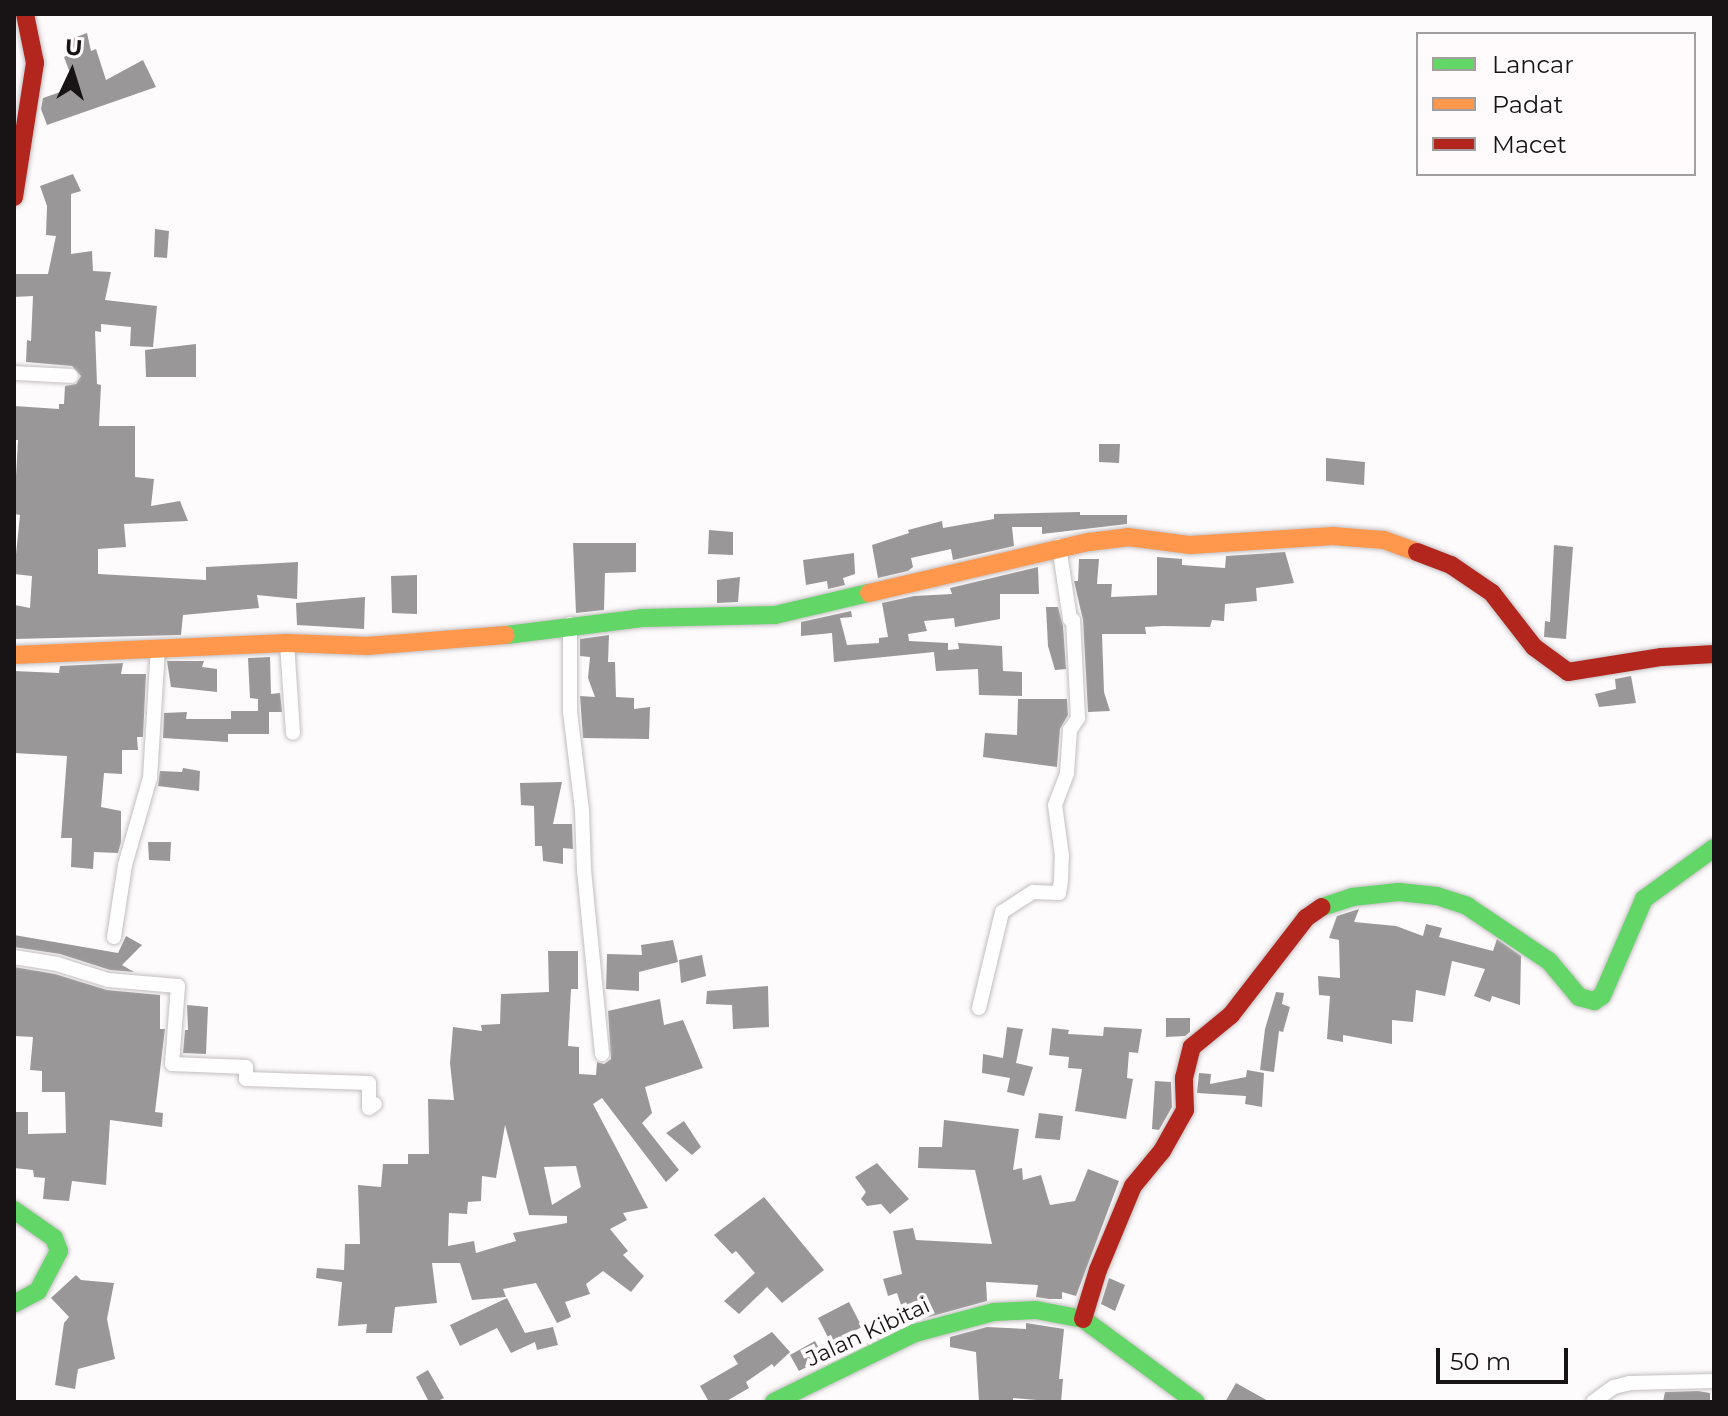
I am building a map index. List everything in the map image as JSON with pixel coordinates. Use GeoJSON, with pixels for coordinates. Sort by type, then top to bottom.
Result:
{"type":"FeatureCollection","features":[{"type":"Feature","properties":{"kind":"street"},"geometry":{"type":"LineString","coordinates":[[14,197],[35,63],[33,41],[25,14]]}},
{"type":"Feature","properties":{"kind":"street"},"geometry":{"type":"LineString","coordinates":[[14,373],[71,376]]}},
{"type":"Feature","properties":{"kind":"street"},"geometry":{"type":"LineString","coordinates":[[14,655],[287,643],[396,644],[468,640],[570,624],[775,615],[848,601],[1059,546],[1128,537],[1190,545],[1319,536],[1384,540],[1426,554],[1476,581],[1508,611],[1534,647],[1568,672],[1585,672],[1662,657],[1714,654]]}},
{"type":"Feature","properties":{"kind":"street"},"geometry":{"type":"LineString","coordinates":[[979,1008],[1002,912],[1033,892],[1059,893],[1062,856],[1055,805],[1067,773],[1070,730],[1078,718],[1073,620],[1070,619],[1059,546]]}},
{"type":"Feature","properties":{"kind":"street"},"geometry":{"type":"LineString","coordinates":[[570,624],[570,712],[581,795],[584,870],[602,1054]]}},
{"type":"Feature","properties":{"kind":"street"},"geometry":{"type":"LineString","coordinates":[[287,643],[293,733]]}},
{"type":"Feature","properties":{"kind":"street"},"geometry":{"type":"LineString","coordinates":[[114,937],[125,865],[150,778],[158,649]]}},
{"type":"Feature","properties":{"kind":"street"},"geometry":{"type":"LineString","coordinates":[[1083,1319],[1098,1270],[1133,1186],[1162,1151],[1185,1110],[1182,1094],[1192,1047],[1231,1015],[1306,918],[1320,908],[1352,897],[1399,892],[1437,896],[1467,906],[1507,930],[1549,961],[1579,997],[1594,1001],[1602,996],[1644,899],[1714,848]]}},
{"type":"Feature","properties":{"kind":"street"},"geometry":{"type":"LineString","coordinates":[[14,957],[57,964],[108,980],[178,986],[172,1064],[246,1067],[246,1079],[369,1083],[369,1108],[375,1104]]}},
{"type":"Feature","properties":{"kind":"street"},"geometry":{"type":"LineString","coordinates":[[14,1210],[54,1238],[59,1251],[38,1291],[14,1304]]}},
{"type":"Feature","properties":{"kind":"street","name":"Jalan Kibitai"},"geometry":{"type":"LineString","coordinates":[[774,1402],[915,1333],[955,1319],[994,1312],[1036,1310],[1083,1319],[1196,1402]]}},
{"type":"Feature","properties":{"kind":"street"},"geometry":{"type":"LineString","coordinates":[[1593,1402],[1621,1385],[1714,1381]]}},
{"type":"Feature","properties":{"kind":"building"},"geometry":{"type":"Polygon","coordinates":[[[87,33],[91,51],[96,49],[106,80],[143,60],[156,87],[47,125],[41,109],[43,98],[69,89],[66,80],[72,78],[64,57],[75,52],[71,39],[87,33]]]}},
{"type":"Feature","properties":{"kind":"building"},"geometry":{"type":"Polygon","coordinates":[[[73,174],[81,191],[71,194],[71,254],[92,251],[93,271],[111,272],[105,300],[157,306],[153,347],[130,346],[131,327],[101,324],[101,332],[95,331],[97,384],[101,385],[99,426],[135,426],[135,477],[154,479],[151,506],[180,501],[188,521],[124,524],[126,547],[98,549],[98,574],[206,580],[206,567],[298,562],[297,599],[257,595],[259,608],[183,615],[181,635],[14,639],[15,605],[30,608],[32,576],[14,574],[20,515],[14,514],[18,440],[14,440],[14,406],[59,409],[59,404],[64,404],[65,386],[76,384],[81,376],[72,366],[26,362],[27,340],[31,341],[33,296],[14,297],[14,274],[48,274],[56,236],[46,235],[47,206],[40,186],[73,174]]]}},
{"type":"Feature","properties":{"kind":"building"},"geometry":{"type":"Polygon","coordinates":[[[155,229],[169,231],[167,258],[154,257],[155,229]]]}},
{"type":"Feature","properties":{"kind":"building"},"geometry":{"type":"Polygon","coordinates":[[[196,344],[196,377],[146,377],[145,350],[196,344]]]}},
{"type":"Feature","properties":{"kind":"building"},"geometry":{"type":"Polygon","coordinates":[[[1099,444],[1120,444],[1119,463],[1099,462],[1099,444]]]}},
{"type":"Feature","properties":{"kind":"building"},"geometry":{"type":"Polygon","coordinates":[[[1326,458],[1365,462],[1364,485],[1326,481],[1326,458]]]}},
{"type":"Feature","properties":{"kind":"building"},"geometry":{"type":"Polygon","coordinates":[[[1080,512],[1080,515],[1127,515],[1127,524],[1042,534],[1042,527],[1012,527],[1014,546],[953,560],[951,549],[911,558],[913,567],[908,571],[878,578],[872,545],[909,533],[908,530],[942,521],[943,528],[994,519],[994,514],[1080,512]]]}},
{"type":"Feature","properties":{"kind":"building"},"geometry":{"type":"Polygon","coordinates":[[[709,530],[733,532],[733,555],[708,554],[709,530]]]}},
{"type":"Feature","properties":{"kind":"building"},"geometry":{"type":"Polygon","coordinates":[[[573,543],[636,543],[636,572],[605,573],[604,610],[576,613],[573,543]]]}},
{"type":"Feature","properties":{"kind":"building"},"geometry":{"type":"Polygon","coordinates":[[[1554,545],[1573,547],[1566,639],[1544,637],[1545,621],[1550,622],[1554,545]]]}},
{"type":"Feature","properties":{"kind":"building"},"geometry":{"type":"Polygon","coordinates":[[[1285,552],[1294,583],[1256,588],[1257,601],[1225,604],[1224,621],[1212,620],[1210,627],[1145,627],[1146,634],[1102,634],[1104,692],[1110,711],[1088,712],[1083,620],[1074,581],[1078,581],[1079,559],[1099,559],[1097,584],[1112,584],[1111,597],[1157,595],[1157,557],[1182,559],[1182,565],[1225,568],[1226,556],[1285,552]]]}},
{"type":"Feature","properties":{"kind":"building"},"geometry":{"type":"Polygon","coordinates":[[[854,553],[855,574],[843,578],[845,585],[828,589],[827,581],[806,585],[803,560],[854,553]]]}},
{"type":"Feature","properties":{"kind":"building"},"geometry":{"type":"Polygon","coordinates":[[[1038,567],[1039,594],[1000,594],[1000,619],[955,627],[954,618],[924,621],[927,631],[908,634],[909,641],[948,643],[948,650],[959,649],[958,643],[1002,646],[1003,671],[1022,672],[1022,696],[979,695],[978,669],[936,671],[934,652],[834,662],[832,633],[801,636],[801,622],[851,611],[852,617],[840,618],[847,645],[879,643],[879,638],[888,637],[882,603],[914,596],[952,594],[950,588],[1038,567]]]}},
{"type":"Feature","properties":{"kind":"building"},"geometry":{"type":"Polygon","coordinates":[[[417,575],[417,614],[392,613],[391,576],[417,575]]]}},
{"type":"Feature","properties":{"kind":"building"},"geometry":{"type":"Polygon","coordinates":[[[740,577],[738,602],[717,603],[717,580],[740,577]]]}},
{"type":"Feature","properties":{"kind":"building"},"geometry":{"type":"Polygon","coordinates":[[[365,597],[364,629],[297,625],[296,603],[365,597]]]}},
{"type":"Feature","properties":{"kind":"building"},"geometry":{"type":"Polygon","coordinates":[[[1046,607],[1058,607],[1063,626],[1066,669],[1055,670],[1048,646],[1046,607]]]}},
{"type":"Feature","properties":{"kind":"building"},"geometry":{"type":"Polygon","coordinates":[[[609,635],[608,662],[615,662],[616,697],[634,698],[634,709],[650,707],[649,739],[583,738],[580,696],[595,697],[588,678],[590,657],[580,656],[580,639],[609,635]]]}},
{"type":"Feature","properties":{"kind":"building"},"geometry":{"type":"Polygon","coordinates":[[[270,657],[271,694],[280,693],[282,712],[269,712],[269,734],[228,734],[228,742],[163,738],[164,713],[187,712],[186,719],[231,719],[231,711],[258,711],[258,699],[250,698],[248,658],[270,657]]]}},
{"type":"Feature","properties":{"kind":"building"},"geometry":{"type":"Polygon","coordinates":[[[167,661],[204,661],[202,667],[217,669],[217,692],[171,687],[167,661]]]}},
{"type":"Feature","properties":{"kind":"building"},"geometry":{"type":"Polygon","coordinates":[[[123,663],[121,674],[146,674],[143,737],[137,737],[138,750],[122,750],[122,774],[104,773],[101,807],[121,811],[121,842],[118,853],[94,852],[93,869],[71,867],[72,838],[61,838],[67,756],[14,753],[14,671],[59,673],[60,666],[123,663]]]}},
{"type":"Feature","properties":{"kind":"building"},"geometry":{"type":"Polygon","coordinates":[[[1631,676],[1636,703],[1599,707],[1595,694],[1616,689],[1615,679],[1631,676]]]}},
{"type":"Feature","properties":{"kind":"building"},"geometry":{"type":"Polygon","coordinates":[[[1018,699],[1067,699],[1068,715],[1060,729],[1057,767],[983,757],[985,733],[1017,735],[1018,699]]]}},
{"type":"Feature","properties":{"kind":"building"},"geometry":{"type":"Polygon","coordinates":[[[183,768],[200,771],[199,791],[158,786],[160,771],[182,772],[183,768]]]}},
{"type":"Feature","properties":{"kind":"building"},"geometry":{"type":"Polygon","coordinates":[[[562,782],[553,824],[572,824],[573,849],[563,848],[563,864],[543,861],[542,846],[535,846],[534,806],[521,805],[520,783],[562,782]]]}},
{"type":"Feature","properties":{"kind":"building"},"geometry":{"type":"Polygon","coordinates":[[[148,842],[171,842],[170,861],[149,860],[148,842]]]}},
{"type":"Feature","properties":{"kind":"building"},"geometry":{"type":"Polygon","coordinates":[[[1359,909],[1354,922],[1396,926],[1423,936],[1426,924],[1442,928],[1439,937],[1493,951],[1497,939],[1521,956],[1520,1005],[1492,996],[1490,1002],[1474,996],[1485,969],[1452,961],[1445,996],[1416,990],[1413,1022],[1392,1020],[1392,1044],[1343,1035],[1343,1042],[1327,1039],[1330,996],[1319,995],[1318,976],[1340,978],[1339,940],[1329,938],[1337,916],[1359,909]]]}},
{"type":"Feature","properties":{"kind":"building"},"geometry":{"type":"Polygon","coordinates":[[[14,935],[118,953],[126,936],[142,945],[122,965],[134,972],[110,970],[60,954],[14,947],[14,935]]]}},
{"type":"Feature","properties":{"kind":"building"},"geometry":{"type":"Polygon","coordinates":[[[673,940],[678,962],[639,972],[639,991],[606,989],[607,954],[642,955],[641,945],[673,940]]]}},
{"type":"Feature","properties":{"kind":"building"},"geometry":{"type":"Polygon","coordinates":[[[548,951],[578,951],[578,989],[571,989],[568,1046],[579,1047],[579,1074],[596,1075],[597,1062],[604,1064],[611,1059],[608,1011],[660,999],[664,1025],[683,1020],[703,1068],[645,1087],[652,1113],[642,1123],[679,1170],[666,1182],[602,1098],[593,1104],[648,1208],[623,1213],[627,1220],[610,1229],[628,1251],[623,1255],[644,1276],[631,1292],[603,1271],[586,1284],[590,1294],[565,1302],[571,1317],[557,1323],[536,1283],[503,1289],[506,1297],[472,1300],[460,1263],[432,1263],[437,1303],[395,1307],[392,1333],[366,1333],[367,1324],[338,1326],[342,1282],[316,1278],[317,1268],[344,1270],[345,1244],[360,1244],[358,1185],[381,1187],[383,1164],[408,1164],[408,1154],[429,1154],[428,1099],[454,1100],[450,1063],[453,1027],[482,1031],[481,1025],[500,1024],[501,994],[549,992],[548,951]],[[505,1125],[496,1178],[482,1176],[481,1201],[468,1202],[467,1214],[449,1213],[448,1246],[474,1241],[476,1253],[516,1241],[513,1233],[567,1223],[567,1216],[529,1215],[505,1125]],[[576,1166],[544,1167],[552,1205],[581,1187],[576,1166]]]}},
{"type":"Feature","properties":{"kind":"building"},"geometry":{"type":"Polygon","coordinates":[[[702,955],[706,976],[681,983],[679,960],[702,955]]]}},
{"type":"Feature","properties":{"kind":"building"},"geometry":{"type":"Polygon","coordinates":[[[14,967],[55,974],[107,990],[160,995],[160,1029],[165,1029],[155,1112],[163,1113],[162,1127],[110,1120],[106,1185],[72,1181],[69,1201],[43,1199],[45,1178],[34,1177],[33,1170],[14,1168],[14,1112],[28,1112],[28,1134],[66,1133],[65,1092],[42,1092],[42,1071],[30,1070],[33,1037],[14,1036],[14,967]]]}},
{"type":"Feature","properties":{"kind":"building"},"geometry":{"type":"Polygon","coordinates":[[[768,986],[769,1027],[733,1029],[732,1005],[706,1004],[707,991],[768,986]]]}},
{"type":"Feature","properties":{"kind":"building"},"geometry":{"type":"Polygon","coordinates":[[[1276,992],[1284,993],[1282,1004],[1290,1007],[1283,1032],[1279,1031],[1274,1072],[1260,1070],[1265,1029],[1276,992]]]}},
{"type":"Feature","properties":{"kind":"building"},"geometry":{"type":"Polygon","coordinates":[[[187,1005],[208,1007],[206,1054],[183,1053],[185,1030],[188,1030],[187,1005]]]}},
{"type":"Feature","properties":{"kind":"building"},"geometry":{"type":"Polygon","coordinates":[[[1166,1018],[1190,1018],[1190,1032],[1185,1036],[1166,1037],[1166,1018]]]}},
{"type":"Feature","properties":{"kind":"building"},"geometry":{"type":"Polygon","coordinates":[[[1007,1027],[1023,1029],[1016,1063],[1033,1067],[1024,1096],[1007,1092],[1010,1078],[982,1073],[983,1054],[1003,1058],[1007,1027]]]}},
{"type":"Feature","properties":{"kind":"building"},"geometry":{"type":"Polygon","coordinates":[[[1104,1027],[1142,1029],[1138,1053],[1129,1052],[1127,1078],[1133,1079],[1126,1119],[1075,1111],[1082,1069],[1068,1068],[1069,1057],[1049,1055],[1052,1028],[1069,1030],[1068,1034],[1103,1036],[1104,1027]]]}},
{"type":"Feature","properties":{"kind":"building"},"geometry":{"type":"Polygon","coordinates":[[[1247,1070],[1264,1073],[1262,1107],[1245,1104],[1246,1096],[1197,1093],[1199,1073],[1211,1074],[1210,1084],[1246,1077],[1247,1070]]]}},
{"type":"Feature","properties":{"kind":"building"},"geometry":{"type":"Polygon","coordinates":[[[1155,1081],[1171,1082],[1172,1107],[1159,1130],[1152,1129],[1155,1081]]]}},
{"type":"Feature","properties":{"kind":"building"},"geometry":{"type":"Polygon","coordinates":[[[1039,1113],[1063,1116],[1060,1140],[1035,1138],[1039,1113]]]}},
{"type":"Feature","properties":{"kind":"building"},"geometry":{"type":"Polygon","coordinates":[[[944,1120],[1019,1129],[1013,1170],[1022,1168],[1023,1180],[1041,1175],[1050,1205],[1075,1201],[1088,1169],[1119,1181],[1076,1296],[1062,1292],[1062,1299],[1036,1297],[1038,1285],[986,1282],[987,1301],[907,1323],[897,1293],[888,1296],[883,1279],[902,1274],[893,1231],[913,1228],[916,1240],[992,1244],[975,1170],[918,1168],[919,1147],[942,1147],[944,1120]]]}},
{"type":"Feature","properties":{"kind":"building"},"geometry":{"type":"Polygon","coordinates":[[[684,1121],[701,1147],[692,1155],[666,1133],[684,1121]]]}},
{"type":"Feature","properties":{"kind":"building"},"geometry":{"type":"Polygon","coordinates":[[[877,1163],[909,1199],[890,1214],[881,1204],[867,1206],[861,1199],[866,1192],[855,1177],[877,1163]]]}},
{"type":"Feature","properties":{"kind":"building"},"geometry":{"type":"Polygon","coordinates":[[[764,1197],[824,1270],[782,1303],[767,1287],[739,1314],[724,1301],[755,1273],[736,1251],[732,1254],[714,1235],[764,1197]]]}},
{"type":"Feature","properties":{"kind":"building"},"geometry":{"type":"Polygon","coordinates":[[[76,1275],[81,1280],[114,1283],[107,1319],[115,1359],[78,1369],[75,1389],[55,1385],[64,1323],[69,1317],[51,1298],[76,1275]]]}},
{"type":"Feature","properties":{"kind":"building"},"geometry":{"type":"Polygon","coordinates":[[[1109,1278],[1125,1285],[1115,1311],[1101,1304],[1109,1278]]]}},
{"type":"Feature","properties":{"kind":"building"},"geometry":{"type":"Polygon","coordinates":[[[507,1298],[525,1333],[553,1327],[558,1345],[537,1350],[535,1342],[511,1353],[497,1328],[460,1346],[450,1325],[507,1298]]]}},
{"type":"Feature","properties":{"kind":"building"},"geometry":{"type":"Polygon","coordinates":[[[849,1302],[862,1327],[831,1343],[818,1318],[849,1302]]]}},
{"type":"Feature","properties":{"kind":"building"},"geometry":{"type":"Polygon","coordinates":[[[1026,1323],[1064,1329],[1059,1379],[1063,1379],[1061,1402],[1013,1398],[1013,1402],[979,1402],[976,1352],[950,1347],[950,1337],[987,1327],[1026,1329],[1026,1323]]]}},
{"type":"Feature","properties":{"kind":"building"},"geometry":{"type":"Polygon","coordinates":[[[772,1332],[790,1352],[774,1367],[772,1364],[746,1382],[749,1388],[725,1402],[709,1402],[700,1386],[738,1364],[733,1356],[772,1332]]]}},
{"type":"Feature","properties":{"kind":"building"},"geometry":{"type":"Polygon","coordinates":[[[815,1341],[824,1358],[799,1371],[790,1355],[815,1341]]]}},
{"type":"Feature","properties":{"kind":"building"},"geometry":{"type":"Polygon","coordinates":[[[428,1370],[444,1398],[436,1402],[429,1402],[416,1377],[428,1370]]]}},
{"type":"Feature","properties":{"kind":"building"},"geometry":{"type":"Polygon","coordinates":[[[1236,1383],[1270,1402],[1225,1402],[1236,1383]]]}},
{"type":"Feature","properties":{"kind":"building"},"geometry":{"type":"Polygon","coordinates":[[[1665,1392],[1710,1393],[1710,1402],[1663,1402],[1665,1392]]]}},
{"type":"Feature","properties":{"kind":"traffic: fast"},"geometry":{"type":"LineString","coordinates":[[506,635],[642,618],[775,615],[869,593]]}},
{"type":"Feature","properties":{"kind":"traffic: fast"},"geometry":{"type":"LineString","coordinates":[[1322,907],[1352,897],[1399,892],[1437,896],[1467,906],[1549,961],[1579,997],[1594,1001],[1602,996],[1644,899],[1714,848]]}},
{"type":"Feature","properties":{"kind":"traffic: fast"},"geometry":{"type":"LineString","coordinates":[[14,1210],[54,1238],[59,1251],[38,1291],[14,1304]]}},
{"type":"Feature","properties":{"kind":"traffic: fast"},"geometry":{"type":"LineString","coordinates":[[774,1402],[915,1333],[994,1312],[1036,1310],[1083,1319],[1196,1402]]}},
{"type":"Feature","properties":{"kind":"traffic: slow"},"geometry":{"type":"LineString","coordinates":[[869,593],[1089,542],[1128,537],[1190,545],[1333,536],[1384,540],[1417,552]]}},
{"type":"Feature","properties":{"kind":"traffic: slow"},"geometry":{"type":"LineString","coordinates":[[14,655],[287,643],[367,646],[506,635]]}},
{"type":"Feature","properties":{"kind":"traffic: jam"},"geometry":{"type":"LineString","coordinates":[[14,197],[35,63],[25,14]]}},
{"type":"Feature","properties":{"kind":"traffic: jam"},"geometry":{"type":"LineString","coordinates":[[1417,552],[1451,565],[1492,593],[1534,647],[1568,672],[1662,657],[1714,654]]}},
{"type":"Feature","properties":{"kind":"traffic: jam"},"geometry":{"type":"LineString","coordinates":[[1083,1319],[1098,1270],[1133,1186],[1162,1151],[1185,1110],[1184,1078],[1192,1047],[1231,1015],[1306,918],[1322,907]]}}]}
